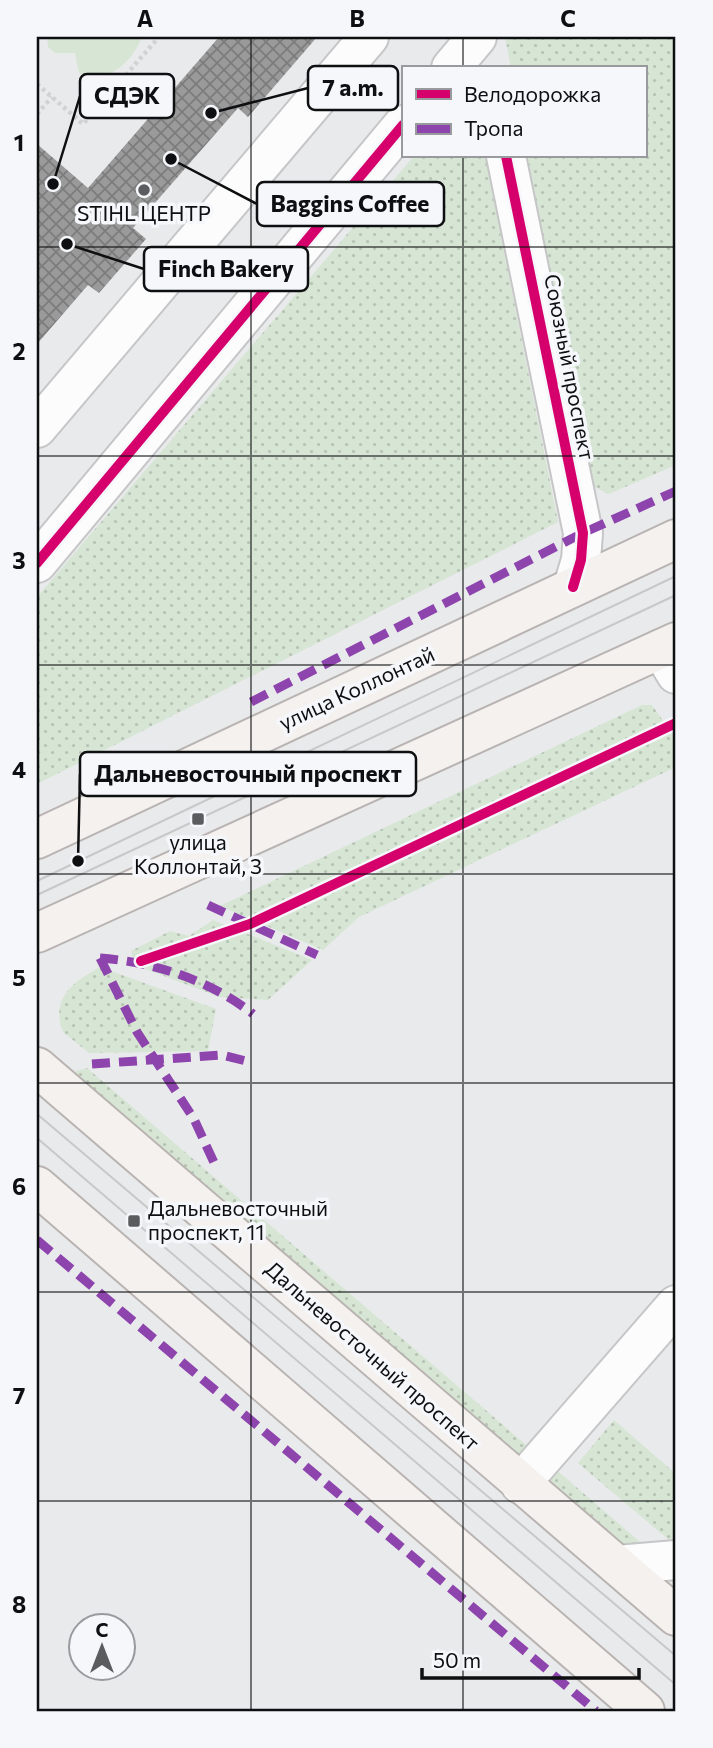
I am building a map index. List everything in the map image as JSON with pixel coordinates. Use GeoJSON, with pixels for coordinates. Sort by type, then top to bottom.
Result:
{"type":"FeatureCollection","features":[{"type":"Feature","properties":{"kind":"main road","name":"улица Коллонтай"},"geometry":{"type":"LineString","coordinates":[[37,839],[676,539]]}},
{"type":"Feature","properties":{"kind":"main road"},"geometry":{"type":"LineString","coordinates":[[37,933],[671,655]]}},
{"type":"Feature","properties":{"kind":"main road","name":"Дальневосточный проспект"},"geometry":{"type":"LineString","coordinates":[[37,1067],[676,1616]]}},
{"type":"Feature","properties":{"kind":"main road"},"geometry":{"type":"LineString","coordinates":[[37,1186],[645,1711]]}},
{"type":"Feature","properties":{"kind":"street"},"geometry":{"type":"LineString","coordinates":[[37,428],[369,37]]}},
{"type":"Feature","properties":{"kind":"street"},"geometry":{"type":"LineString","coordinates":[[453,66],[480,37]]}},
{"type":"Feature","properties":{"kind":"street"},"geometry":{"type":"LineString","coordinates":[[480,37],[488,66]]}},
{"type":"Feature","properties":{"kind":"street"},"geometry":{"type":"LineString","coordinates":[[37,563],[402,126]]}},
{"type":"Feature","properties":{"kind":"street","name":"Союзный проспект"},"geometry":{"type":"LineString","coordinates":[[506,158],[583,533],[581,560],[573,586]]}},
{"type":"Feature","properties":{"kind":"street"},"geometry":{"type":"LineString","coordinates":[[520,1484],[676,1305]]}},
{"type":"Feature","properties":{"kind":"street"},"geometry":{"type":"LineString","coordinates":[[617,1565],[676,1560]]}},
{"type":"Feature","properties":{"kind":"path"},"geometry":{"type":"LineString","coordinates":[[37,84],[83,124],[159,37]]}},
{"type":"Feature","properties":{"kind":"path"},"geometry":{"type":"LineString","coordinates":[[37,114],[52,97]]}},
{"type":"Feature","properties":{"kind":"green space"},"geometry":{"type":"Polygon","coordinates":[[[47,37],[142,37],[132,55],[117,69],[109,74],[89,76],[79,73],[75,53],[55,53],[48,47],[47,37]]]}},
{"type":"Feature","properties":{"kind":"green space"},"geometry":{"type":"Polygon","coordinates":[[[505,37],[676,37],[676,465],[609,494],[588,484],[527,158],[646,158],[646,66],[511,66],[505,37]]]}},
{"type":"Feature","properties":{"kind":"green space"},"geometry":{"type":"Polygon","coordinates":[[[412,158],[485,158],[558,522],[37,784],[37,597],[412,158]]]}},
{"type":"Feature","properties":{"kind":"green space"},"geometry":{"type":"Polygon","coordinates":[[[642,705],[652,705],[676,739],[676,767],[359,917],[323,950],[220,906],[642,705]]]}},
{"type":"Feature","properties":{"kind":"green space"},"geometry":{"type":"Polygon","coordinates":[[[213,920],[312,960],[268,1000],[219,997],[135,965],[131,951],[170,931],[189,936],[213,920]]]}},
{"type":"Feature","properties":{"kind":"green space"},"geometry":{"type":"Polygon","coordinates":[[[100,967],[216,1009],[208,1051],[89,1053],[63,1032],[60,1010],[66,992],[100,967]]]}},
{"type":"Feature","properties":{"kind":"green space"},"geometry":{"type":"Polygon","coordinates":[[[87,1068],[532,1450],[523,1457],[516,1455],[69,1073],[87,1068]]]}},
{"type":"Feature","properties":{"kind":"green space"},"geometry":{"type":"Polygon","coordinates":[[[614,1420],[676,1474],[676,1546],[578,1463],[614,1420]]]}},
{"type":"Feature","properties":{"kind":"green space"},"geometry":{"type":"Polygon","coordinates":[[[553,1467],[647,1548],[621,1545],[547,1481],[553,1467]]]}},
{"type":"Feature","properties":{"kind":"building"},"geometry":{"type":"Polygon","coordinates":[[[219,37],[317,37],[248,117],[238,108],[133,228],[146,239],[99,293],[88,285],[37,344],[37,144],[88,188],[219,37]]]}},
{"type":"Feature","properties":{"kind":"tram line"},"geometry":{"type":"LineString","coordinates":[[37,881],[676,576]]}},
{"type":"Feature","properties":{"kind":"tram line"},"geometry":{"type":"LineString","coordinates":[[37,895],[676,595]]}},
{"type":"Feature","properties":{"kind":"tram line"},"geometry":{"type":"LineString","coordinates":[[37,1114],[676,1656]]}},
{"type":"Feature","properties":{"kind":"tram line"},"geometry":{"type":"LineString","coordinates":[[37,1138],[676,1685]]}},
{"type":"Feature","properties":{"kind":"marked path"},"geometry":{"type":"LineString","coordinates":[[251,702],[583,533],[676,491]]}},
{"type":"Feature","properties":{"kind":"marked path"},"geometry":{"type":"LineString","coordinates":[[208,905],[317,955]]}},
{"type":"Feature","properties":{"kind":"marked path"},"geometry":{"type":"LineString","coordinates":[[100,958],[137,1032],[194,1119],[216,1167]]}},
{"type":"Feature","properties":{"kind":"marked path"},"geometry":{"type":"LineString","coordinates":[[100,958],[140,964],[200,982],[253,1014]]}},
{"type":"Feature","properties":{"kind":"marked path"},"geometry":{"type":"LineString","coordinates":[[92,1064],[222,1055],[246,1061]]}},
{"type":"Feature","properties":{"kind":"marked path"},"geometry":{"type":"LineString","coordinates":[[37,1240],[596,1711]]}},
{"type":"Feature","properties":{"kind":"cycle path"},"geometry":{"type":"LineString","coordinates":[[37,563],[402,126]]}},
{"type":"Feature","properties":{"kind":"cycle path"},"geometry":{"type":"LineString","coordinates":[[506,158],[583,533],[581,560],[573,587]]}},
{"type":"Feature","properties":{"kind":"cycle path"},"geometry":{"type":"LineString","coordinates":[[141,961],[250,924],[676,723]]}},
{"type":"Feature","properties":{"kind":"place","name":"7 a.m."},"geometry":{"type":"Point","coordinates":[211,113]}},
{"type":"Feature","properties":{"kind":"place","name":"Baggins Coffee"},"geometry":{"type":"Point","coordinates":[171,159]}},
{"type":"Feature","properties":{"kind":"place","name":"СДЭК"},"geometry":{"type":"Point","coordinates":[53,184]}},
{"type":"Feature","properties":{"kind":"place","name":"STIHL ЦЕНТР"},"geometry":{"type":"Point","coordinates":[144,190]}},
{"type":"Feature","properties":{"kind":"place","name":"Finch Bakery"},"geometry":{"type":"Point","coordinates":[67,244]}},
{"type":"Feature","properties":{"kind":"place","name":"улица Коллонтай, 3"},"geometry":{"type":"Point","coordinates":[198,819]}},
{"type":"Feature","properties":{"kind":"place","name":"Дальневосточный проспект"},"geometry":{"type":"Point","coordinates":[78,861]}},
{"type":"Feature","properties":{"kind":"place","name":"Дальневосточный проспект, 11"},"geometry":{"type":"Point","coordinates":[134,1221]}}]}
